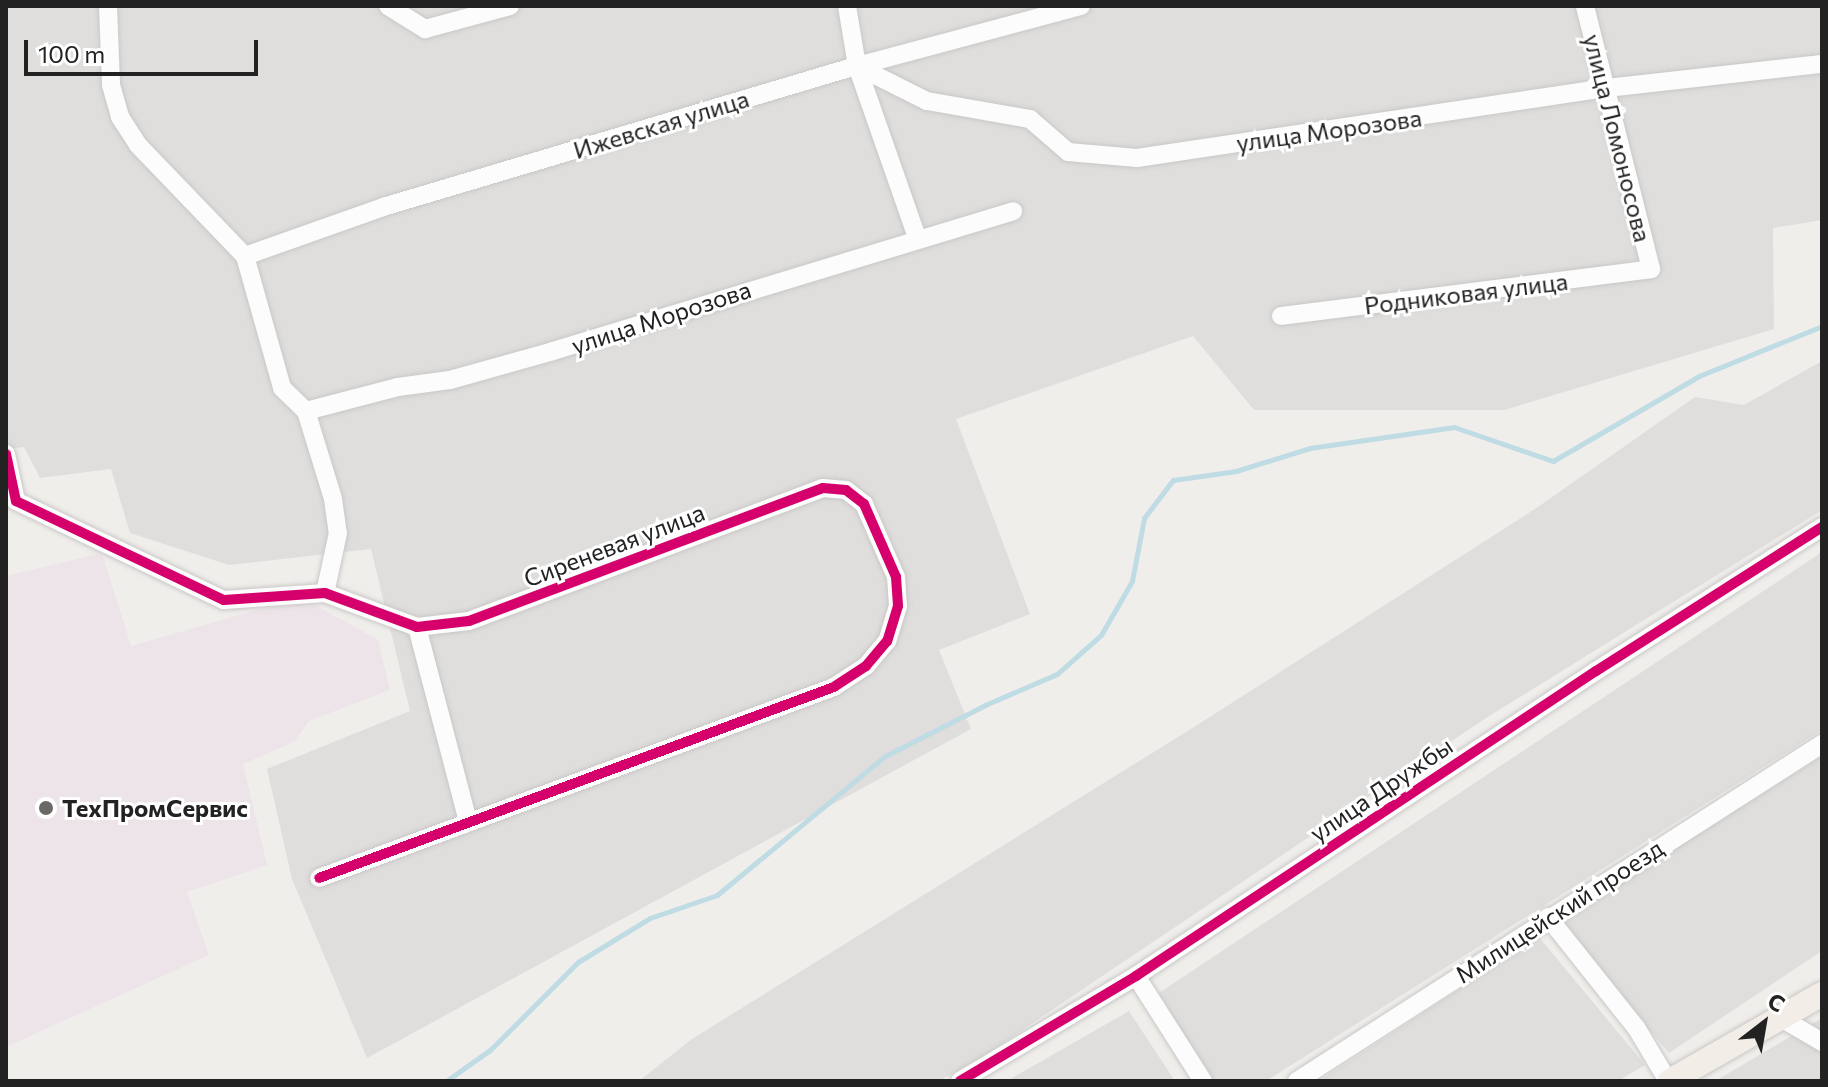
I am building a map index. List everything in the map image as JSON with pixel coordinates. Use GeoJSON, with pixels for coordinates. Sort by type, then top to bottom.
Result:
{"type":"FeatureCollection","features":[{"type":"Feature","properties":{"kind":"main road"},"geometry":{"type":"LineString","coordinates":[[1669,1081],[1822,994]]}},
{"type":"Feature","properties":{"kind":"street"},"geometry":{"type":"LineString","coordinates":[[108,6],[111,85],[120,117],[138,145],[245,256],[282,388],[306,411],[333,499],[338,533],[325,593]]}},
{"type":"Feature","properties":{"kind":"street"},"geometry":{"type":"LineString","coordinates":[[388,6],[425,29],[510,6]]}},
{"type":"Feature","properties":{"kind":"street"},"geometry":{"type":"LineString","coordinates":[[847,6],[857,66],[917,237]]}},
{"type":"Feature","properties":{"kind":"street","name":"Ижевская улица"},"geometry":{"type":"LineString","coordinates":[[245,256],[383,207],[857,66],[1081,6]]}},
{"type":"Feature","properties":{"kind":"street","name":"улица Ломоносова"},"geometry":{"type":"LineString","coordinates":[[1585,6],[1651,269]]}},
{"type":"Feature","properties":{"kind":"street","name":"улица Морозова"},"geometry":{"type":"LineString","coordinates":[[857,66],[927,101],[1030,119],[1068,152],[1137,158],[1607,88],[1822,64]]}},
{"type":"Feature","properties":{"kind":"street","name":"улица Морозова"},"geometry":{"type":"LineString","coordinates":[[306,411],[539,356],[917,237],[1013,211]]}},
{"type":"Feature","properties":{"kind":"street","name":"Родниковая улица"},"geometry":{"type":"LineString","coordinates":[[1281,316],[1651,269]]}},
{"type":"Feature","properties":{"kind":"street"},"geometry":{"type":"LineString","coordinates":[[6,454],[16,501],[224,600],[325,593],[417,627],[468,822],[319,878]]}},
{"type":"Feature","properties":{"kind":"street","name":"Сиреневая улица"},"geometry":{"type":"LineString","coordinates":[[417,627],[469,621],[823,488],[846,490],[864,504],[896,577],[898,606],[887,641],[866,666],[834,687],[468,822]]}},
{"type":"Feature","properties":{"kind":"street","name":"улица Дружбы"},"geometry":{"type":"LineString","coordinates":[[960,1081],[1136,976],[1596,671],[1822,527]]}},
{"type":"Feature","properties":{"kind":"street","name":"Милицейский проезд"},"geometry":{"type":"LineString","coordinates":[[1297,1081],[1548,917],[1822,744]]}},
{"type":"Feature","properties":{"kind":"street"},"geometry":{"type":"LineString","coordinates":[[1548,917],[1637,1029],[1669,1081]]}},
{"type":"Feature","properties":{"kind":"street"},"geometry":{"type":"LineString","coordinates":[[1136,976],[1203,1081]]}},
{"type":"Feature","properties":{"kind":"street"},"geometry":{"type":"LineString","coordinates":[[1781,1018],[1822,1042]]}},
{"type":"Feature","properties":{"kind":"shaded area"},"geometry":{"type":"Polygon","coordinates":[[[6,6],[1822,6],[1822,220],[1773,228],[1774,329],[1504,410],[1254,410],[1193,336],[956,419],[1030,614],[939,650],[971,729],[367,1058],[292,879],[267,769],[410,711],[371,549],[229,565],[130,533],[111,469],[40,478],[24,447],[6,449],[6,6]]]}},
{"type":"Feature","properties":{"kind":"shaded area"},"geometry":{"type":"Polygon","coordinates":[[[1822,361],[1822,510],[1486,718],[982,1057],[939,1081],[639,1081],[692,1039],[1202,722],[1535,509],[1695,397],[1744,405],[1822,361]]]}},
{"type":"Feature","properties":{"kind":"shaded area"},"geometry":{"type":"Polygon","coordinates":[[[1822,552],[1822,730],[1266,1081],[1211,1081],[1159,993],[1822,552]]]}},
{"type":"Feature","properties":{"kind":"shaded area"},"geometry":{"type":"Polygon","coordinates":[[[102,553],[131,646],[257,610],[310,602],[378,640],[390,690],[309,721],[294,742],[243,764],[267,865],[187,892],[209,955],[6,1047],[6,576],[102,553]]]}},
{"type":"Feature","properties":{"kind":"shaded area"},"geometry":{"type":"Polygon","coordinates":[[[1822,756],[1822,951],[1669,1053],[1558,922],[1822,756]]]}},
{"type":"Feature","properties":{"kind":"shaded area"},"geometry":{"type":"Polygon","coordinates":[[[1539,937],[1645,1065],[1618,1081],[1319,1081],[1539,937]]]}},
{"type":"Feature","properties":{"kind":"shaded area"},"geometry":{"type":"Polygon","coordinates":[[[1129,1011],[1175,1081],[1007,1081],[1129,1011]]]}},
{"type":"Feature","properties":{"kind":"shaded area"},"geometry":{"type":"Polygon","coordinates":[[[1822,1018],[1822,1081],[1715,1081],[1822,1018]]]}},
{"type":"Feature","properties":{"kind":"waterway"},"geometry":{"type":"LineString","coordinates":[[446,1081],[490,1050],[578,962],[650,918],[717,895],[885,756],[985,705],[1057,674],[1101,635],[1132,581],[1144,518],[1173,480],[1236,471],[1310,448],[1454,427],[1553,461],[1699,376],[1822,326]]}},
{"type":"Feature","properties":{"kind":"cycle path"},"geometry":{"type":"LineString","coordinates":[[6,454],[16,501],[224,600],[325,593],[417,627],[469,621],[823,488],[846,490],[864,504],[896,577],[898,606],[887,641],[866,666],[834,687],[319,878]]}},
{"type":"Feature","properties":{"kind":"cycle path"},"geometry":{"type":"LineString","coordinates":[[960,1081],[1136,976],[1596,671],[1822,527]]}},
{"type":"Feature","properties":{"kind":"place","name":"ТехПромСервис"},"geometry":{"type":"Point","coordinates":[46,808]}}]}
